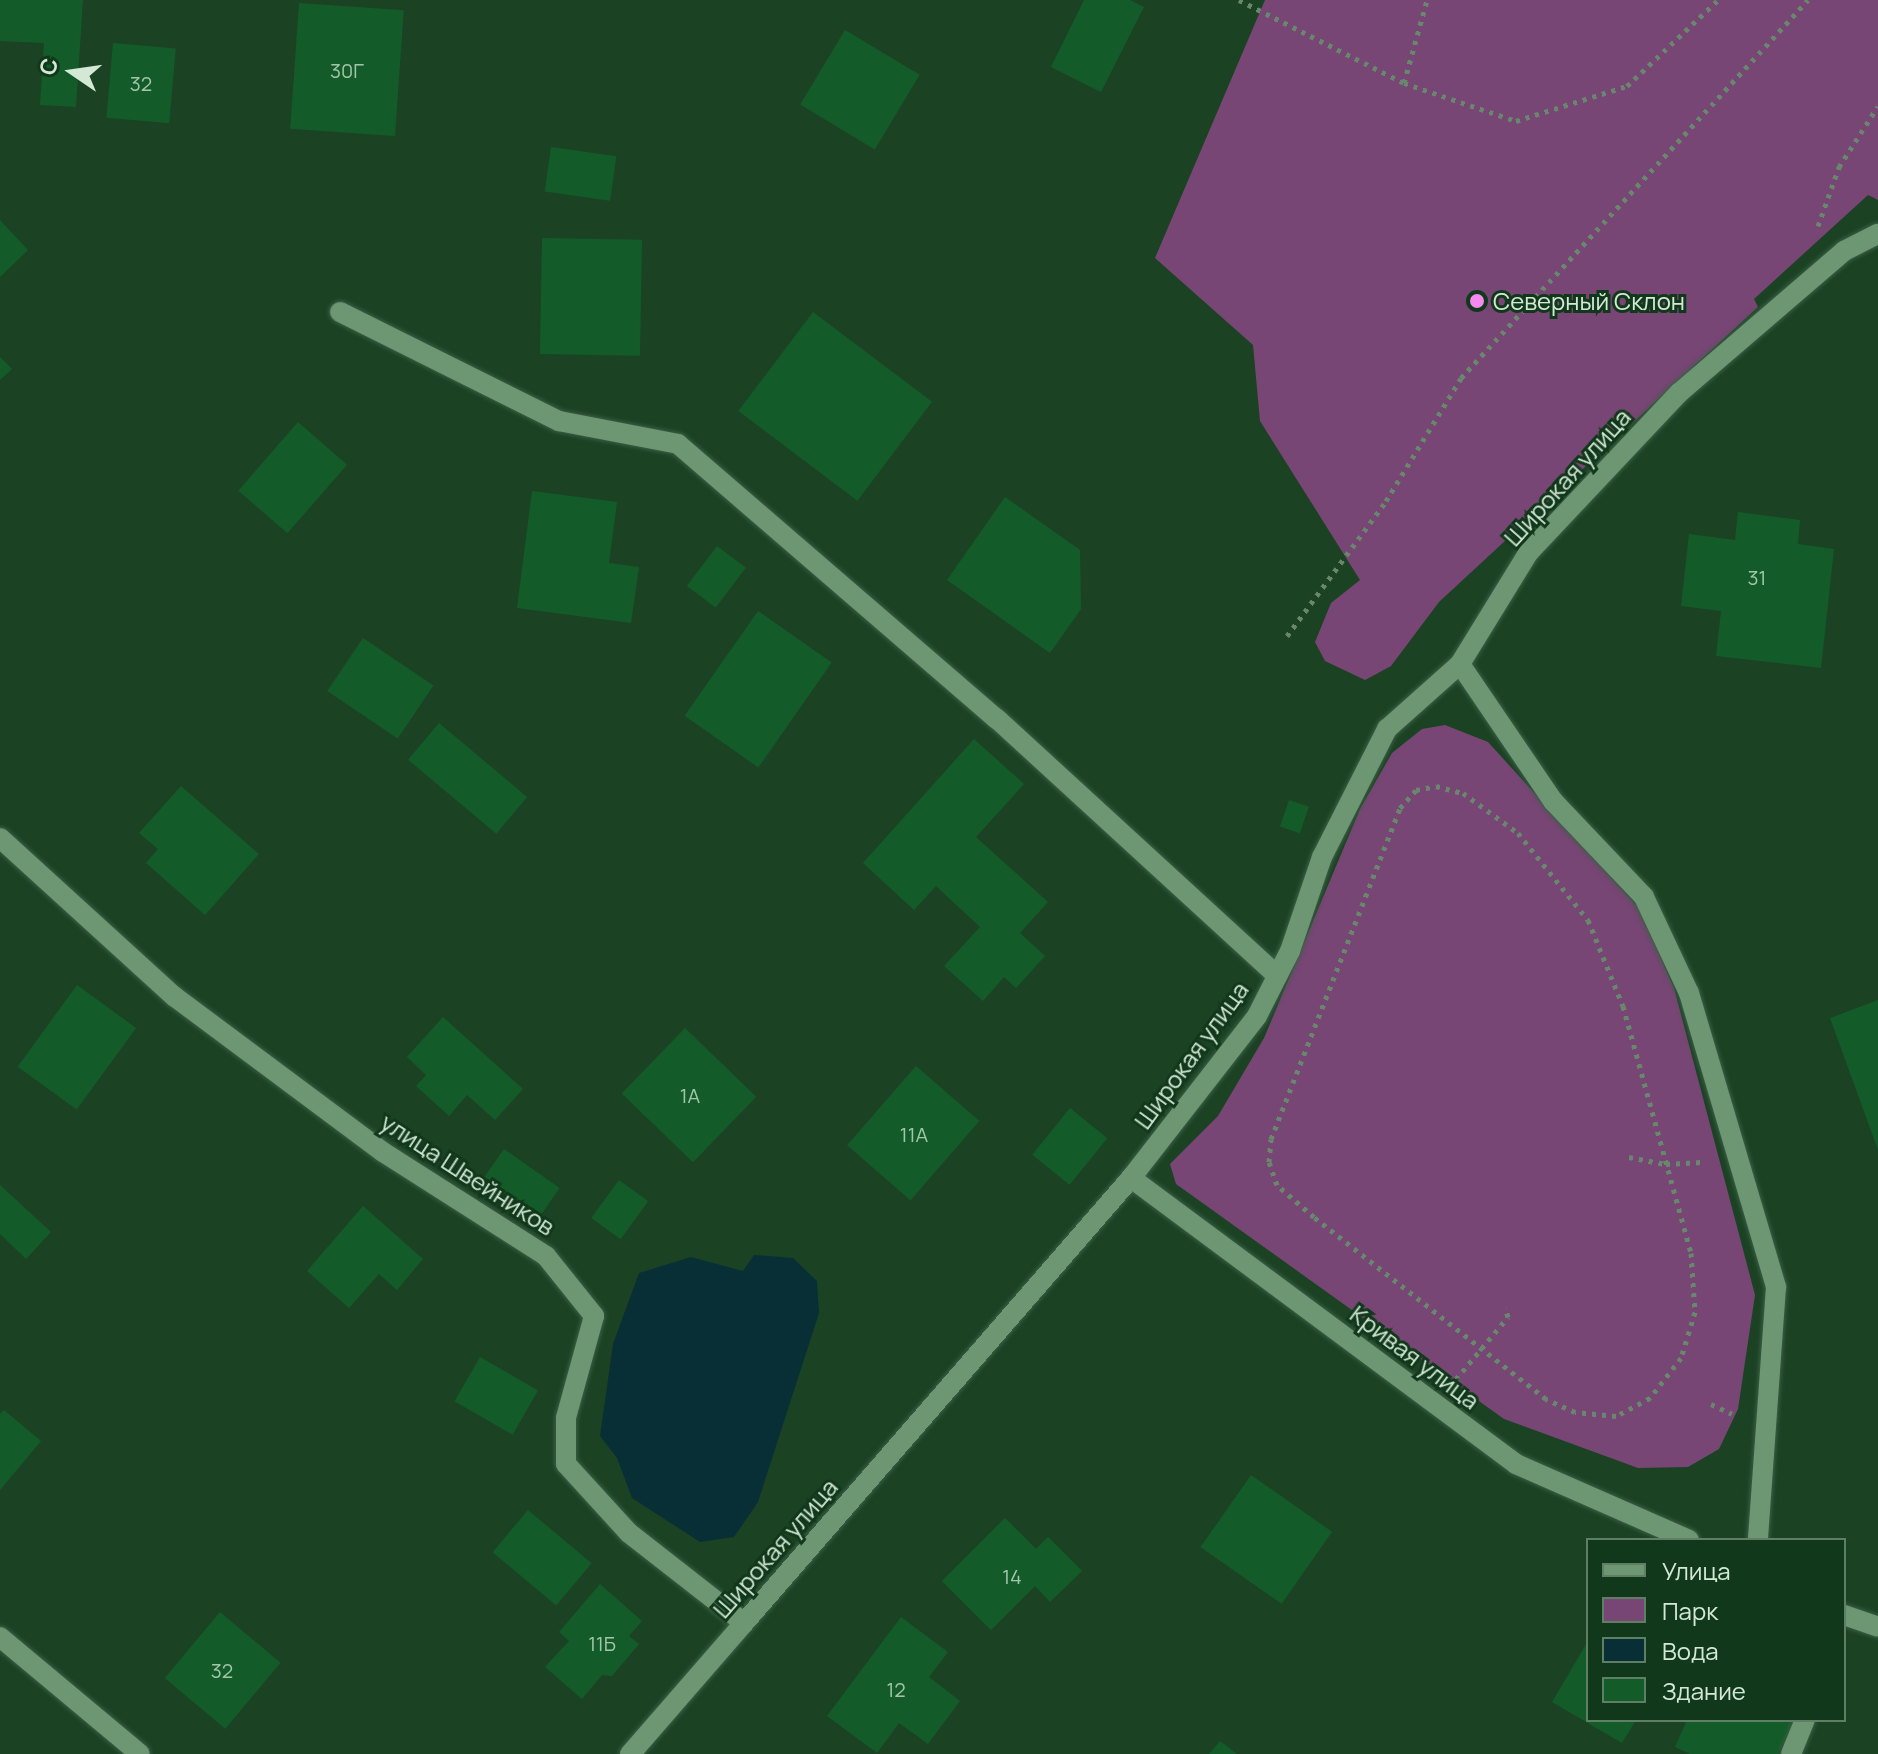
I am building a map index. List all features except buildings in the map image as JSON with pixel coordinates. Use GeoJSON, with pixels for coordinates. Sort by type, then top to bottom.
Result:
{"type":"FeatureCollection","features":[{"type":"Feature","properties":{"kind":"street","name":"Широкая улица"},"geometry":{"type":"LineString","coordinates":[[630,1754],[1131,1178],[1257,1016],[1277,976],[1322,857],[1387,729],[1460,664],[1529,552],[1679,393],[1833,259],[1878,234]]}},
{"type":"Feature","properties":{"kind":"street"},"geometry":{"type":"LineString","coordinates":[[340,312],[559,421],[678,444],[997,719],[1277,976]]}},
{"type":"Feature","properties":{"kind":"street"},"geometry":{"type":"LineString","coordinates":[[1460,664],[1553,801],[1644,897],[1689,993],[1776,1287],[1758,1538]]}},
{"type":"Feature","properties":{"kind":"street","name":"улица Швейников"},"geometry":{"type":"LineString","coordinates":[[0,838],[175,997],[383,1152],[546,1256],[594,1316],[566,1418],[566,1464],[629,1533],[744,1623]]}},
{"type":"Feature","properties":{"kind":"street","name":"Кривая улица"},"geometry":{"type":"LineString","coordinates":[[1131,1178],[1516,1464],[1684,1538]]}},
{"type":"Feature","properties":{"kind":"street"},"geometry":{"type":"LineString","coordinates":[[1846,1619],[1878,1627]]}},
{"type":"Feature","properties":{"kind":"street"},"geometry":{"type":"LineString","coordinates":[[0,1637],[140,1754]]}},
{"type":"Feature","properties":{"kind":"street"},"geometry":{"type":"LineString","coordinates":[[1791,1754],[1804,1722]]}},
{"type":"Feature","properties":{"kind":"path"},"geometry":{"type":"LineString","coordinates":[[1239,0],[1404,83],[1516,121],[1627,86],[1718,0]]}},
{"type":"Feature","properties":{"kind":"path"},"geometry":{"type":"LineString","coordinates":[[1404,83],[1427,0]]}},
{"type":"Feature","properties":{"kind":"path"},"geometry":{"type":"LineString","coordinates":[[1287,636],[1386,501],[1461,378],[1808,0]]}},
{"type":"Feature","properties":{"kind":"path"},"geometry":{"type":"LineString","coordinates":[[1815,232],[1839,167],[1878,106]]}},
{"type":"Feature","properties":{"kind":"path"},"geometry":{"type":"LineString","coordinates":[[1436,786],[1463,793],[1518,833],[1588,920],[1623,1006],[1691,1253],[1695,1312],[1681,1358],[1650,1398],[1616,1416],[1575,1412],[1546,1399],[1482,1348],[1277,1185],[1269,1162],[1271,1139],[1400,808],[1416,790],[1436,786]]}},
{"type":"Feature","properties":{"kind":"path"},"geometry":{"type":"LineString","coordinates":[[1629,1157],[1666,1164],[1739,1160]]}},
{"type":"Feature","properties":{"kind":"path"},"geometry":{"type":"LineString","coordinates":[[1435,1404],[1508,1317],[1505,1307]]}},
{"type":"Feature","properties":{"kind":"path"},"geometry":{"type":"LineString","coordinates":[[1711,1404],[1735,1415]]}},
{"type":"Feature","properties":{"kind":"green space","name":"Северный Склон"},"geometry":{"type":"Polygon","coordinates":[[[1265,0],[1878,0],[1878,200],[1868,195],[1754,299],[1758,307],[1439,602],[1391,666],[1365,680],[1325,661],[1315,642],[1331,603],[1360,580],[1260,421],[1253,345],[1155,258],[1265,0]]]}},
{"type":"Feature","properties":{"kind":"green space"},"geometry":{"type":"Polygon","coordinates":[[[1445,725],[1488,742],[1639,908],[1674,988],[1755,1295],[1738,1409],[1719,1449],[1688,1467],[1638,1468],[1504,1419],[1176,1184],[1170,1164],[1218,1116],[1264,1038],[1360,809],[1392,753],[1422,729],[1445,725]]]}},
{"type":"Feature","properties":{"kind":"water"},"geometry":{"type":"Polygon","coordinates":[[[754,1255],[793,1258],[817,1281],[819,1313],[758,1502],[734,1537],[700,1542],[632,1498],[617,1458],[600,1436],[613,1344],[639,1273],[691,1257],[743,1271],[754,1255]]]}},
{"type":"Feature","properties":{"kind":"place","name":"Северный Склон"},"geometry":{"type":"Point","coordinates":[1477,301]}}]}
